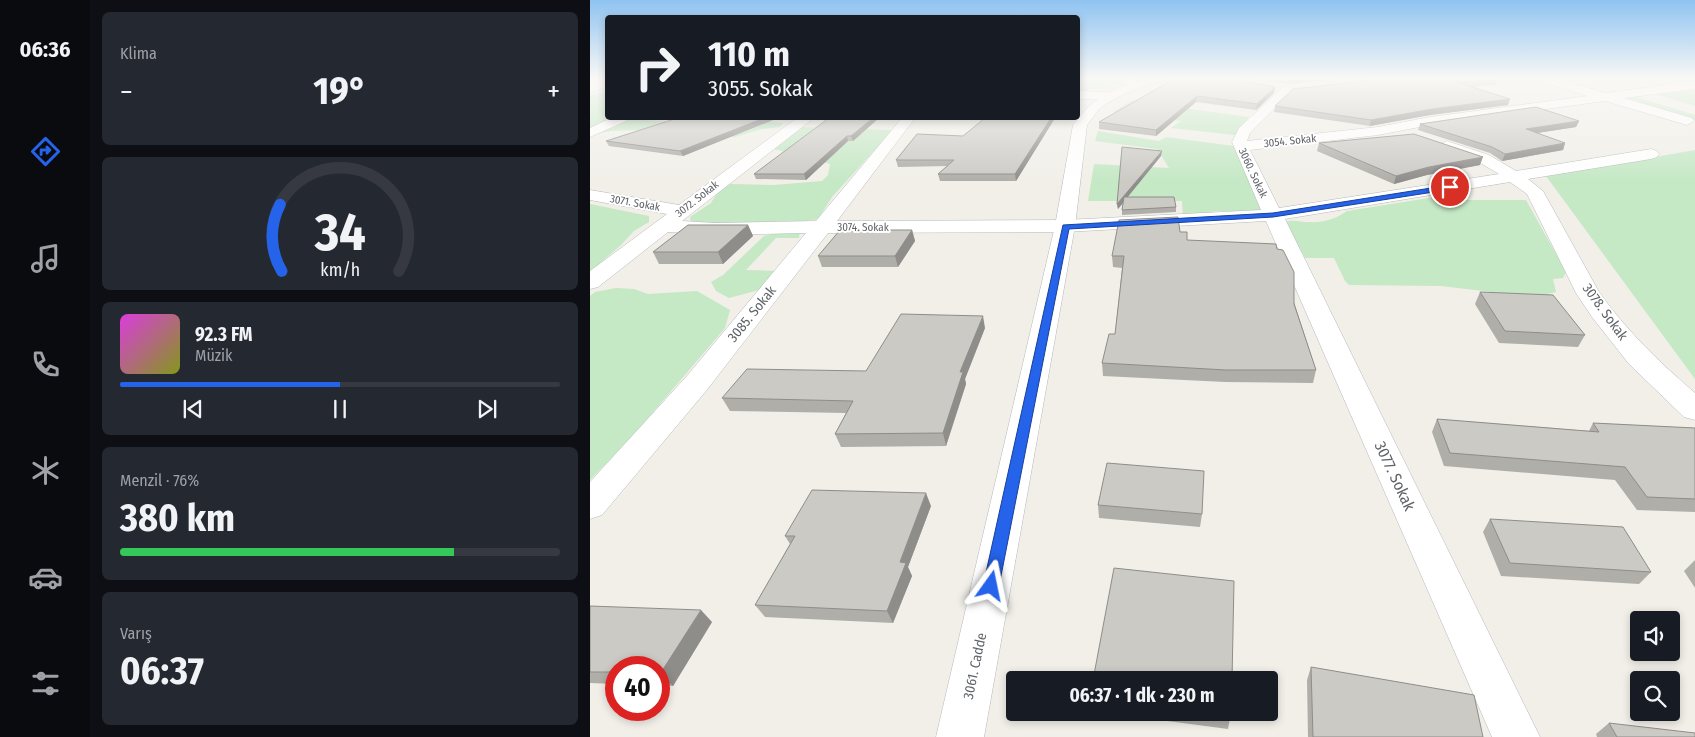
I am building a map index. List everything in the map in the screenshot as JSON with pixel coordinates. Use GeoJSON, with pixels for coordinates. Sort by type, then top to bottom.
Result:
{"type":"FeatureCollection","features":[{"type":"Feature","properties":{"kind":"street","name":"3061. Cadde"},"geometry":{"type":"LineString","coordinates":[[960,737],[1065,226],[1080,125],[1088,113]]}},
{"type":"Feature","properties":{"kind":"street","name":"3060. Sokak"},"geometry":{"type":"LineString","coordinates":[[1264,113],[1244,131],[1239,139],[1273,215]]}},
{"type":"Feature","properties":{"kind":"street","name":"3054. Sokak"},"geometry":{"type":"LineString","coordinates":[[1241,146],[1394,128],[1486,113]]}},
{"type":"Feature","properties":{"kind":"street"},"geometry":{"type":"LineString","coordinates":[[1661,113],[1687,121]]}},
{"type":"Feature","properties":{"kind":"street"},"geometry":{"type":"LineString","coordinates":[[590,133],[617,120]]}},
{"type":"Feature","properties":{"kind":"street","name":"3072. Sokak"},"geometry":{"type":"LineString","coordinates":[[590,282],[802,120]]}},
{"type":"Feature","properties":{"kind":"street","name":"3085. Sokak"},"geometry":{"type":"LineString","coordinates":[[590,505],[696,384],[907,120]]}},
{"type":"Feature","properties":{"kind":"street","name":"3078. Sokak"},"geometry":{"type":"LineString","coordinates":[[1394,128],[1483,158],[1516,177],[1534,191],[1588,292],[1602,312],[1639,358],[1695,410]]}},
{"type":"Feature","properties":{"kind":"street","name":"3074. Sokak"},"geometry":{"type":"LineString","coordinates":[[662,226],[697,229],[1065,226],[1273,215],[1651,154]]}},
{"type":"Feature","properties":{"kind":"street","name":"3071. Sokak"},"geometry":{"type":"LineString","coordinates":[[590,195],[681,211]]}},
{"type":"Feature","properties":{"kind":"street","name":"3077. Sokak"},"geometry":{"type":"LineString","coordinates":[[1273,215],[1516,737]]}},
{"type":"Feature","properties":{"kind":"street"},"geometry":{"type":"LineString","coordinates":[[1658,376],[1695,390]]}},
{"type":"Feature","properties":{"kind":"green space"},"geometry":{"type":"Polygon","coordinates":[[[590,113],[605,113],[605,120],[610,120],[590,129],[590,113]]]}},
{"type":"Feature","properties":{"kind":"green space"},"geometry":{"type":"Polygon","coordinates":[[[1124,113],[1222,113],[1249,117],[1235,135],[1171,128],[1181,121],[1124,113]]]}},
{"type":"Feature","properties":{"kind":"green space"},"geometry":{"type":"Polygon","coordinates":[[[1670,113],[1695,115],[1695,121],[1670,113]]]}},
{"type":"Feature","properties":{"kind":"green space"},"geometry":{"type":"Polygon","coordinates":[[[624,120],[751,126],[758,121],[783,123],[780,127],[762,129],[735,137],[643,130],[611,131],[595,134],[624,120]]]}},
{"type":"Feature","properties":{"kind":"green space"},"geometry":{"type":"Polygon","coordinates":[[[797,127],[893,130],[832,197],[818,219],[780,225],[691,223],[690,217],[711,203],[719,190],[730,184],[774,185],[822,181],[828,175],[830,164],[774,149],[797,127]]]}},
{"type":"Feature","properties":{"kind":"green space"},"geometry":{"type":"Polygon","coordinates":[[[1098,131],[1159,141],[1166,137],[1234,146],[1261,211],[1217,211],[1183,216],[1182,201],[1088,201],[1094,164],[1169,168],[1157,149],[1095,141],[1098,131]]]}},
{"type":"Feature","properties":{"kind":"green space"},"geometry":{"type":"Polygon","coordinates":[[[1695,150],[1695,379],[1546,176],[1695,150]]]}},
{"type":"Feature","properties":{"kind":"green space"},"geometry":{"type":"Polygon","coordinates":[[[1454,194],[1468,200],[1526,200],[1566,272],[1563,278],[1553,279],[1556,292],[1534,297],[1441,286],[1349,285],[1345,281],[1334,258],[1305,258],[1285,222],[1324,221],[1347,211],[1454,194]]]}},
{"type":"Feature","properties":{"kind":"green space"},"geometry":{"type":"Polygon","coordinates":[[[590,204],[649,216],[649,222],[634,231],[590,272],[590,204]]]}},
{"type":"Feature","properties":{"kind":"green space"},"geometry":{"type":"Polygon","coordinates":[[[800,231],[799,238],[776,238],[746,270],[778,271],[763,289],[729,298],[716,291],[711,282],[723,275],[764,236],[781,232],[800,231]]]}},
{"type":"Feature","properties":{"kind":"green space"},"geometry":{"type":"Polygon","coordinates":[[[616,288],[634,289],[648,294],[697,291],[730,310],[725,328],[632,437],[590,480],[590,296],[595,292],[616,288]]]}},
{"type":"Feature","properties":{"kind":"building"},"geometry":{"type":"Polygon","coordinates":[[[1114,113],[1176,113],[1156,130],[1099,122],[1114,113]]]}},
{"type":"Feature","properties":{"kind":"building"},"geometry":{"type":"Polygon","coordinates":[[[1326,113],[1408,113],[1371,120],[1326,113]]]}},
{"type":"Feature","properties":{"kind":"building"},"geometry":{"type":"Polygon","coordinates":[[[1492,113],[1556,113],[1579,121],[1526,129],[1565,143],[1505,154],[1492,147],[1420,124],[1492,113]]]}},
{"type":"Feature","properties":{"kind":"building"},"geometry":{"type":"Polygon","coordinates":[[[672,120],[759,120],[680,151],[606,141],[672,120]]]}},
{"type":"Feature","properties":{"kind":"building"},"geometry":{"type":"Polygon","coordinates":[[[826,120],[871,120],[851,136],[847,136],[804,174],[754,174],[826,120]]]}},
{"type":"Feature","properties":{"kind":"building"},"geometry":{"type":"Polygon","coordinates":[[[983,120],[1050,120],[1015,174],[938,174],[954,160],[896,160],[917,134],[963,136],[983,120]]]}},
{"type":"Feature","properties":{"kind":"building"},"geometry":{"type":"Polygon","coordinates":[[[1414,134],[1483,157],[1429,167],[1396,176],[1319,143],[1414,134]]]}},
{"type":"Feature","properties":{"kind":"building"},"geometry":{"type":"Polygon","coordinates":[[[1122,147],[1162,151],[1117,204],[1122,147]]]}},
{"type":"Feature","properties":{"kind":"building"},"geometry":{"type":"Polygon","coordinates":[[[1124,197],[1174,197],[1176,207],[1122,210],[1124,197]]]}},
{"type":"Feature","properties":{"kind":"building"},"geometry":{"type":"Polygon","coordinates":[[[1178,217],[1180,232],[1187,232],[1187,240],[1276,244],[1277,249],[1283,250],[1294,272],[1294,304],[1316,370],[1226,370],[1102,363],[1109,334],[1115,334],[1124,256],[1112,256],[1119,220],[1178,217]]]}},
{"type":"Feature","properties":{"kind":"building"},"geometry":{"type":"Polygon","coordinates":[[[688,225],[748,225],[718,252],[653,252],[688,225]]]}},
{"type":"Feature","properties":{"kind":"building"},"geometry":{"type":"Polygon","coordinates":[[[840,230],[912,230],[895,256],[818,256],[840,230]]]}},
{"type":"Feature","properties":{"kind":"building"},"geometry":{"type":"Polygon","coordinates":[[[1480,292],[1553,295],[1585,335],[1505,331],[1480,292]]]}},
{"type":"Feature","properties":{"kind":"building"},"geometry":{"type":"Polygon","coordinates":[[[901,314],[983,316],[960,372],[963,372],[943,433],[835,434],[853,401],[722,398],[747,369],[866,371],[901,314]]]}},
{"type":"Feature","properties":{"kind":"building"},"geometry":{"type":"Polygon","coordinates":[[[1437,419],[1599,432],[1593,423],[1695,428],[1695,499],[1647,497],[1625,467],[1450,453],[1437,419]]]}},
{"type":"Feature","properties":{"kind":"building"},"geometry":{"type":"Polygon","coordinates":[[[1107,463],[1204,471],[1202,514],[1098,505],[1107,463]]]}},
{"type":"Feature","properties":{"kind":"building"},"geometry":{"type":"Polygon","coordinates":[[[812,490],[926,493],[900,562],[906,563],[887,611],[755,605],[795,536],[785,536],[812,490]]]}},
{"type":"Feature","properties":{"kind":"building"},"geometry":{"type":"Polygon","coordinates":[[[1490,519],[1623,527],[1651,572],[1510,563],[1490,519]]]}},
{"type":"Feature","properties":{"kind":"building"},"geometry":{"type":"Polygon","coordinates":[[[1114,568],[1234,581],[1232,671],[1095,671],[1114,568]]]}},
{"type":"Feature","properties":{"kind":"building"},"geometry":{"type":"Polygon","coordinates":[[[590,606],[701,610],[670,658],[670,656],[605,656],[605,672],[590,672],[590,606]]]}},
{"type":"Feature","properties":{"kind":"building"},"geometry":{"type":"Polygon","coordinates":[[[1311,667],[1474,695],[1483,737],[1313,737],[1311,667]]]}},
{"type":"Feature","properties":{"kind":"building"},"geometry":{"type":"Polygon","coordinates":[[[1609,723],[1695,733],[1695,737],[1617,737],[1609,723]]]}},
{"type":"Feature","properties":{"kind":"route"},"geometry":{"type":"LineString","coordinates":[[991,586],[1065,226],[1273,215],[1450,187]]}}]}
